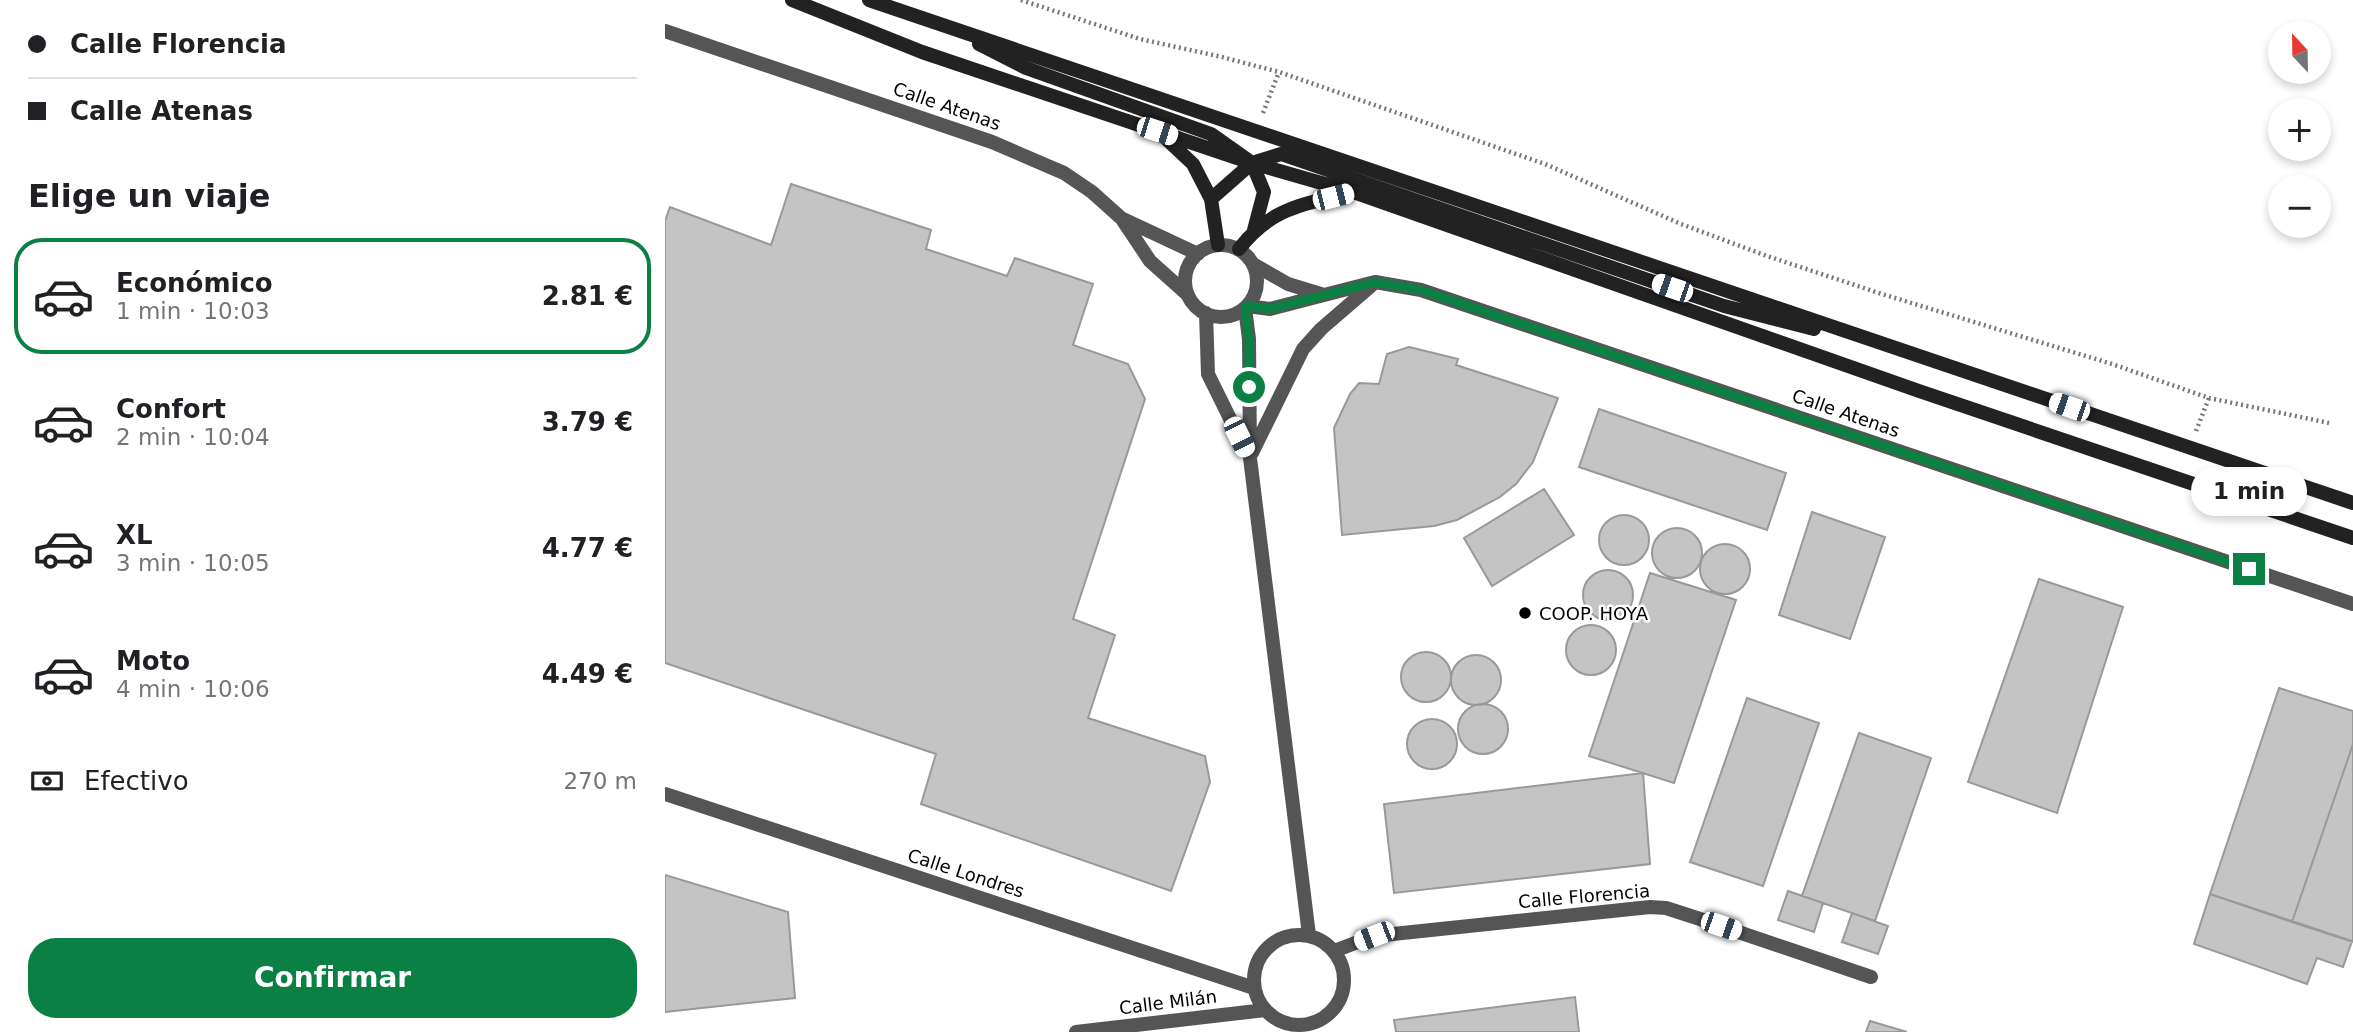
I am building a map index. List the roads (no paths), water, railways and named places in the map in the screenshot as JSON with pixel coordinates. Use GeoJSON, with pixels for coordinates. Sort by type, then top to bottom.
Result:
{"type":"FeatureCollection","features":[{"type":"Feature","properties":{"kind":"main road"},"geometry":{"type":"LineString","coordinates":[[792,0],[922,52],[1252,163],[1353,192],[1919,391],[2353,538]]}},
{"type":"Feature","properties":{"kind":"main road"},"geometry":{"type":"LineString","coordinates":[[869,0],[2353,503]]}},
{"type":"Feature","properties":{"kind":"main road"},"geometry":{"type":"LineString","coordinates":[[928,19],[1026,68],[1211,134],[1252,163],[1264,192],[1254,230]]}},
{"type":"Feature","properties":{"kind":"main road"},"geometry":{"type":"LineString","coordinates":[[1157,131],[1193,164],[1211,199],[1218,245]]}},
{"type":"Feature","properties":{"kind":"main road"},"geometry":{"type":"LineString","coordinates":[[1211,199],[1252,163],[1282,154],[1724,306],[1924,357]]}},
{"type":"Feature","properties":{"kind":"main road"},"geometry":{"type":"LineString","coordinates":[[1239,249],[1254,230],[1291,207],[1353,192]]}},
{"type":"Feature","properties":{"kind":"street","name":"Calle Atenas"},"geometry":{"type":"LineString","coordinates":[[665,31],[992,142],[1064,173],[1092,191],[1121,218],[1198,254]]}},
{"type":"Feature","properties":{"kind":"street"},"geometry":{"type":"LineString","coordinates":[[1121,218],[1150,261],[1188,295],[1198,309],[1213,317],[1231,316],[1246,307],[1256,294],[1258,277],[1253,264]]}},
{"type":"Feature","properties":{"kind":"street"},"geometry":{"type":"LineString","coordinates":[[1188,295],[1185,279],[1190,262],[1202,250],[1218,245],[1239,249],[1253,264],[1288,284],[1324,295]]}},
{"type":"Feature","properties":{"kind":"street","name":"Calle Atenas"},"geometry":{"type":"LineString","coordinates":[[1246,307],[1270,309],[1375,282],[1421,290],[2353,604]]}},
{"type":"Feature","properties":{"kind":"street"},"geometry":{"type":"LineString","coordinates":[[1249,458],[1303,349],[1321,329],[1375,282]]}},
{"type":"Feature","properties":{"kind":"street"},"geometry":{"type":"LineString","coordinates":[[1246,307],[1249,339],[1249,458],[1309,935]]}},
{"type":"Feature","properties":{"kind":"street"},"geometry":{"type":"LineString","coordinates":[[1206,313],[1208,374],[1249,458]]}},
{"type":"Feature","properties":{"kind":"street","name":"Calle Londres"},"geometry":{"type":"LineString","coordinates":[[665,794],[1254,988]]}},
{"type":"Feature","properties":{"kind":"street","name":"Calle Florencia"},"geometry":{"type":"LineString","coordinates":[[1334,951],[1374,936],[1650,907],[1666,908],[1871,977]]}},
{"type":"Feature","properties":{"kind":"street"},"geometry":{"type":"LineString","coordinates":[[1293,935],[1309,935],[1323,941],[1334,951],[1341,963],[1344,978],[1342,993],[1325,1016],[1312,1027],[1286,1023],[1265,1010],[1254,988],[1254,973],[1258,959],[1267,947],[1279,939],[1293,935]]}},
{"type":"Feature","properties":{"kind":"street","name":"Calle Milán"},"geometry":{"type":"LineString","coordinates":[[1076,1032],[1265,1010]]}},
{"type":"Feature","properties":{"kind":"place","name":"COOP. HOYA"},"geometry":{"type":"Point","coordinates":[1525,613]}}]}
